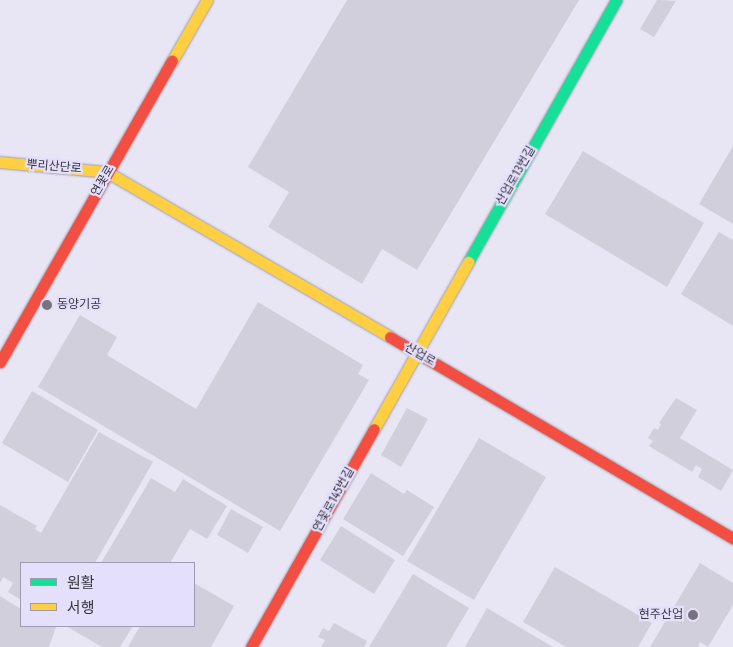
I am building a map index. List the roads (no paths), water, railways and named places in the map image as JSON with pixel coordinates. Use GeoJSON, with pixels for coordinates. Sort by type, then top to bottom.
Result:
{"type":"FeatureCollection","features":[{"type":"Feature","properties":{"kind":"street","name":"연꽃로"},"geometry":{"type":"LineString","coordinates":[[0,362],[207,0]]}},
{"type":"Feature","properties":{"kind":"street","name":"산업로13번길"},"geometry":{"type":"LineString","coordinates":[[416,353],[616,0]]}},
{"type":"Feature","properties":{"kind":"street","name":"뿌리산단로"},"geometry":{"type":"LineString","coordinates":[[0,162],[108,172]]}},
{"type":"Feature","properties":{"kind":"street","name":"산업로"},"geometry":{"type":"LineString","coordinates":[[108,172],[733,538]]}},
{"type":"Feature","properties":{"kind":"street","name":"연꽃로145번길"},"geometry":{"type":"LineString","coordinates":[[251,647],[416,353]]}},
{"type":"Feature","properties":{"kind":"place","name":"동양기공"},"geometry":{"type":"Point","coordinates":[47,305]}},
{"type":"Feature","properties":{"kind":"place","name":"현주산업"},"geometry":{"type":"Point","coordinates":[693,615]}}]}
